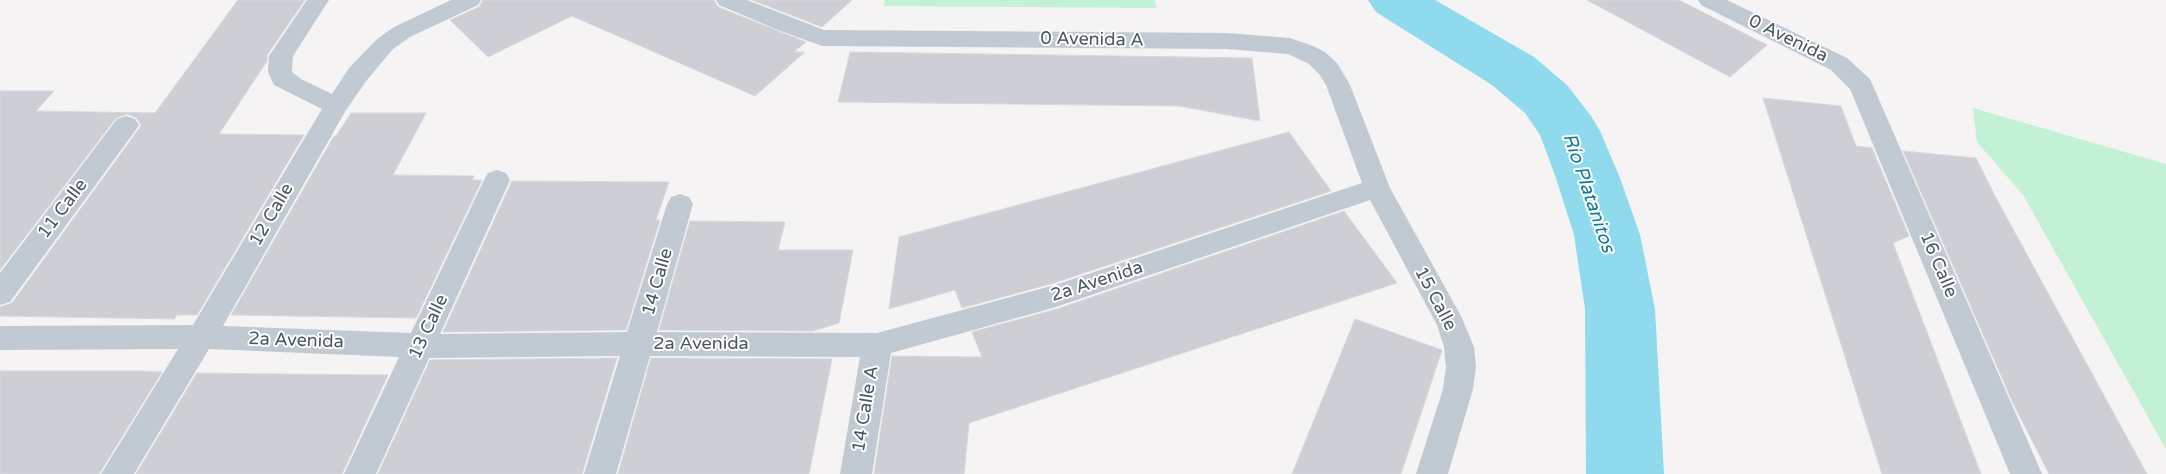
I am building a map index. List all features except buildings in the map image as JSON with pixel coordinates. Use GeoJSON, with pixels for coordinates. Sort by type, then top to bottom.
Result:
{"type":"FeatureCollection","features":[{"type":"Feature","properties":{"kind":"street"},"geometry":{"type":"LineString","coordinates":[[318,0],[281,56],[280,72],[283,79],[292,85],[336,106]]}},
{"type":"Feature","properties":{"kind":"street","name":"12 Calle"},"geometry":{"type":"LineString","coordinates":[[116,474],[201,337],[336,106],[358,74],[385,44],[413,26],[470,0]]}},
{"type":"Feature","properties":{"kind":"street","name":"0 Avenida A"},"geometry":{"type":"LineString","coordinates":[[727,0],[786,26],[822,38],[1227,41],[1290,46],[1311,54],[1328,68],[1338,85],[1377,188]]}},
{"type":"Feature","properties":{"kind":"street","name":"0 Avenida"},"geometry":{"type":"LineString","coordinates":[[1709,0],[1839,64]]}},
{"type":"Feature","properties":{"kind":"street","name":"16 Calle"},"geometry":{"type":"LineString","coordinates":[[1839,64],[1861,85],[2026,474]]}},
{"type":"Feature","properties":{"kind":"street","name":"11 Calle"},"geometry":{"type":"LineString","coordinates":[[0,294],[126,125]]}},
{"type":"Feature","properties":{"kind":"street","name":"13 Calle"},"geometry":{"type":"LineString","coordinates":[[360,474],[497,180]]}},
{"type":"Feature","properties":{"kind":"street","name":"2a Avenida"},"geometry":{"type":"LineString","coordinates":[[0,338],[201,337],[421,346],[640,344],[876,345],[1056,296],[1377,188]]}},
{"type":"Feature","properties":{"kind":"street","name":"15 Calle"},"geometry":{"type":"LineString","coordinates":[[1377,188],[1413,258],[1451,324],[1459,347],[1461,367],[1458,389],[1432,474]]}},
{"type":"Feature","properties":{"kind":"street","name":"14 Calle"},"geometry":{"type":"LineString","coordinates":[[600,474],[680,204]]}},
{"type":"Feature","properties":{"kind":"street","name":"14 Calle A"},"geometry":{"type":"LineString","coordinates":[[856,474],[876,345]]}},
{"type":"Feature","properties":{"kind":"green space"},"geometry":{"type":"Polygon","coordinates":[[[885,0],[1155,0],[1156,8],[884,6],[885,0]]]}},
{"type":"Feature","properties":{"kind":"green space"},"geometry":{"type":"Polygon","coordinates":[[[1973,108],[2166,164],[2166,449],[2023,195],[1977,142],[1973,108]]]}},
{"type":"Feature","properties":{"kind":"waterway","name":"Río Platanitos"},"geometry":{"type":"LineString","coordinates":[[1395,0],[1513,71],[1546,99],[1569,131],[1588,178],[1607,235],[1620,309],[1625,474]]}}]}
